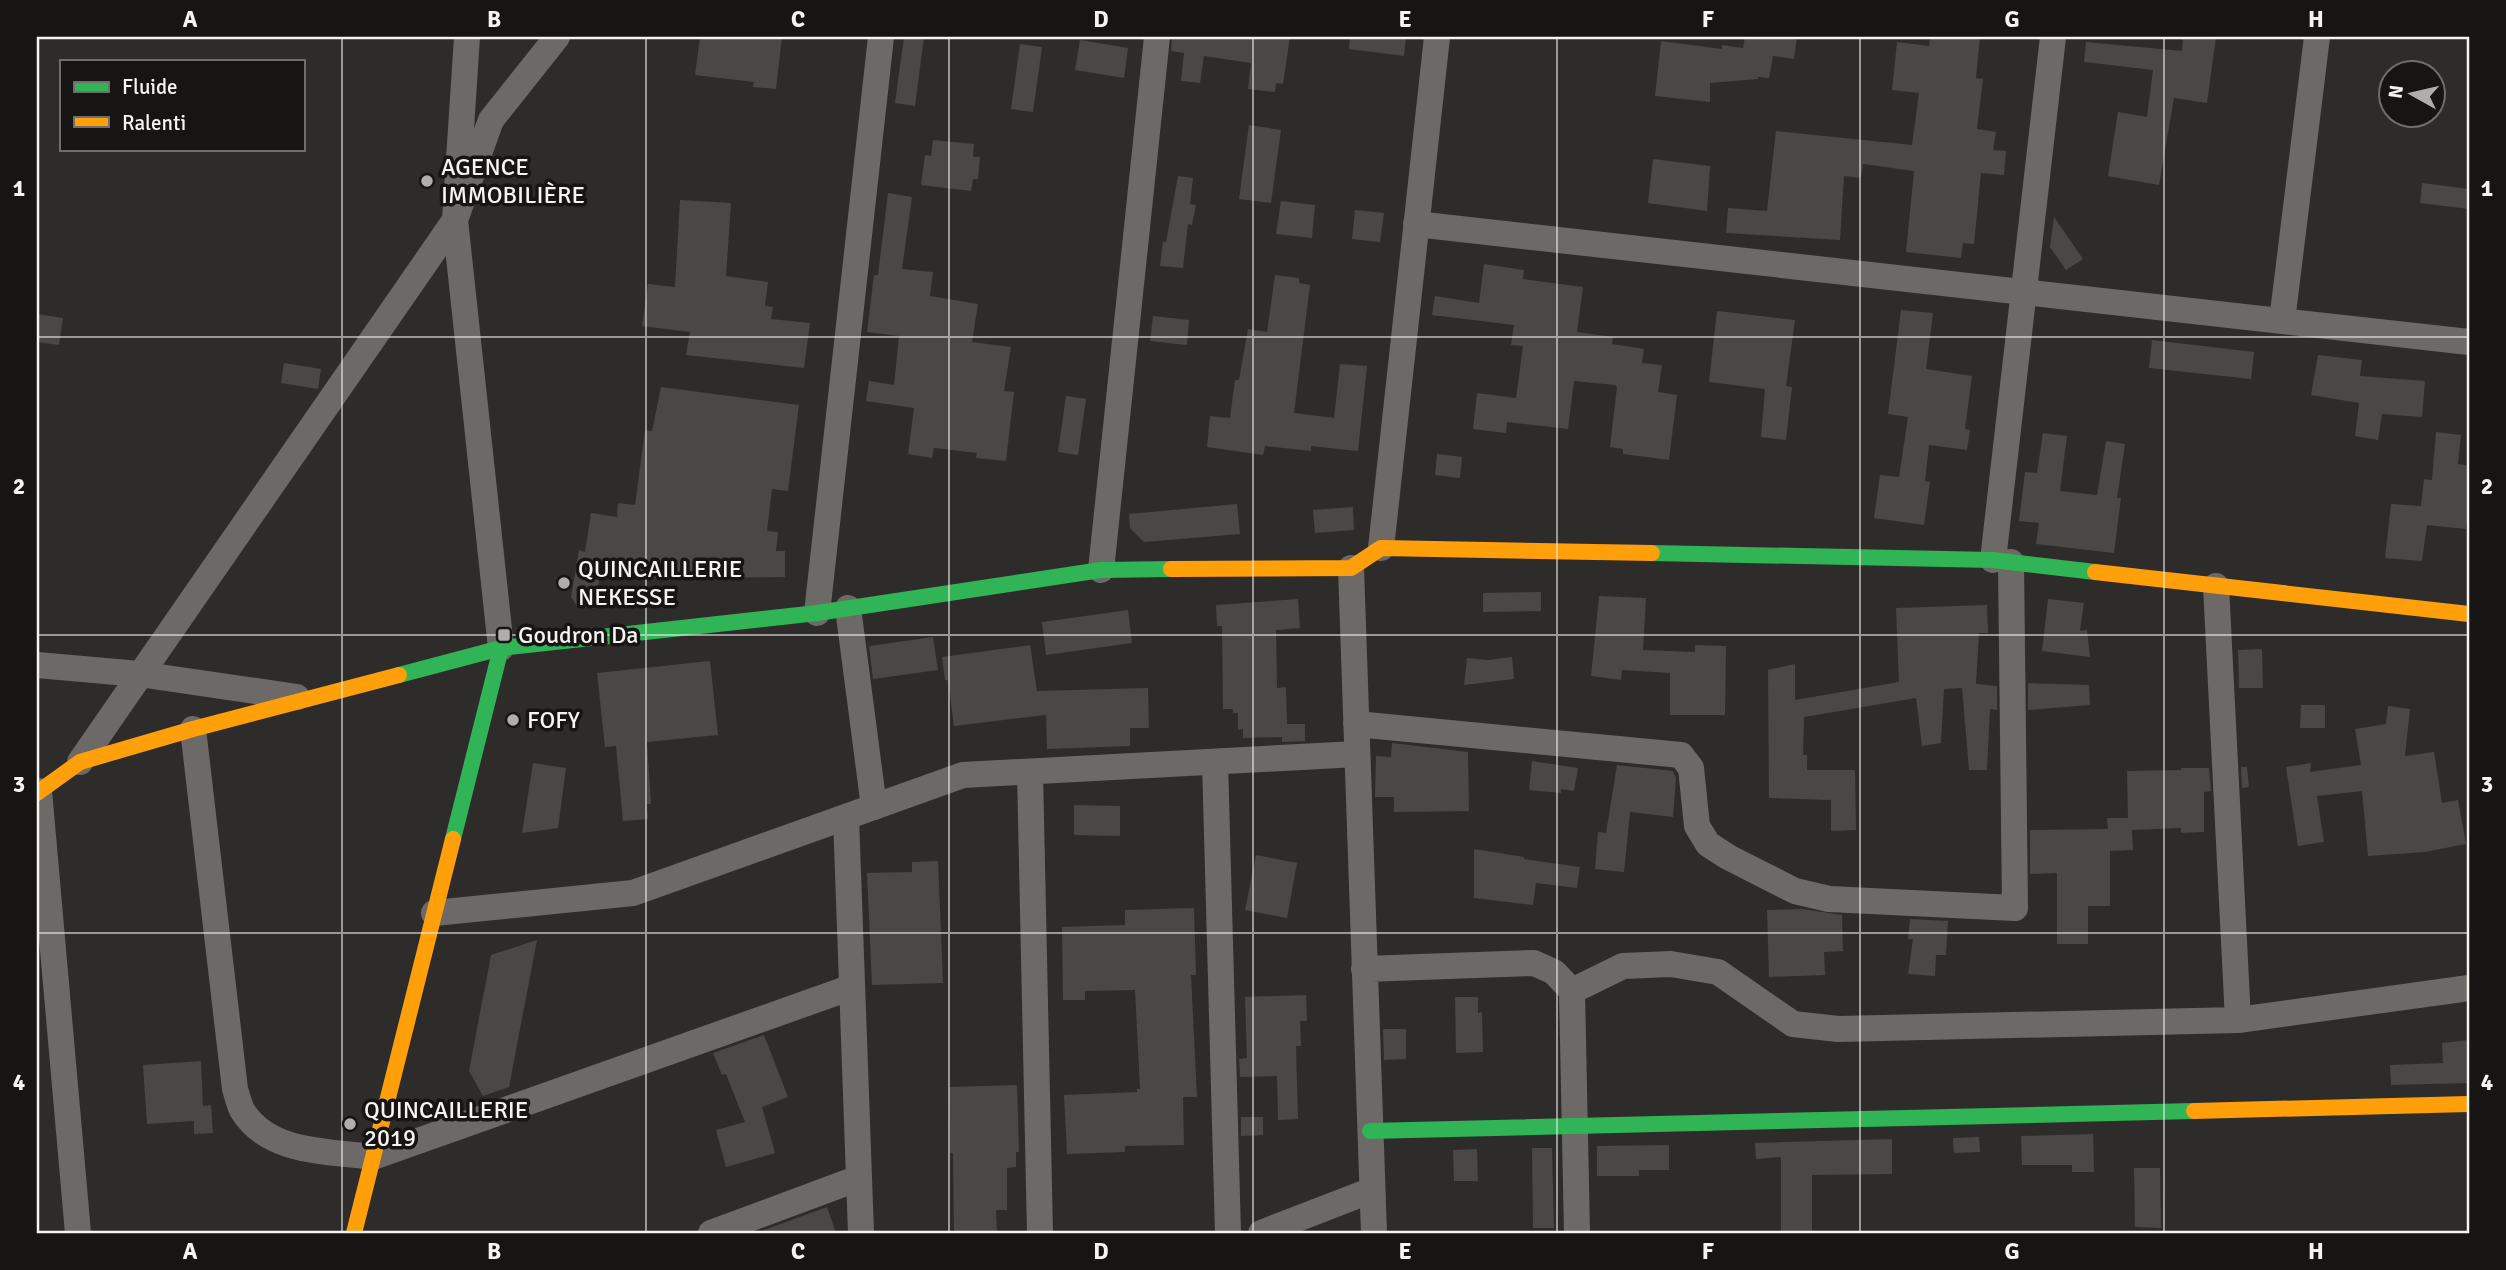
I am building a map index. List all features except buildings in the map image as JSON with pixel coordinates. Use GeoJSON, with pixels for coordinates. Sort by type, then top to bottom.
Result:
{"type":"FeatureCollection","features":[{"type":"Feature","properties":{"kind":"street"},"geometry":{"type":"LineString","coordinates":[[354,1233],[501,648],[455,220],[467,37]]}},
{"type":"Feature","properties":{"kind":"street"},"geometry":{"type":"LineString","coordinates":[[80,762],[455,220],[491,120],[557,37]]}},
{"type":"Feature","properties":{"kind":"street"},"geometry":{"type":"LineString","coordinates":[[817,613],[881,37]]}},
{"type":"Feature","properties":{"kind":"street"},"geometry":{"type":"LineString","coordinates":[[1101,570],[1157,37]]}},
{"type":"Feature","properties":{"kind":"street"},"geometry":{"type":"LineString","coordinates":[[1381,548],[1437,37]]}},
{"type":"Feature","properties":{"kind":"street"},"geometry":{"type":"LineString","coordinates":[[1356,724],[1681,755],[1691,768],[1697,826],[1708,844],[1795,891],[1829,899],[2015,908],[2002,561],[2024,292],[2053,37]]}},
{"type":"Feature","properties":{"kind":"street"},"geometry":{"type":"LineString","coordinates":[[2283,321],[2318,37]]}},
{"type":"Feature","properties":{"kind":"street"},"geometry":{"type":"LineString","coordinates":[[1416,224],[2469,342]]}},
{"type":"Feature","properties":{"kind":"street"},"geometry":{"type":"LineString","coordinates":[[78,1233],[38,792],[80,762],[306,698],[501,648],[817,613],[1101,570],[1351,568],[1381,548],[2002,561],[2469,614]]}},
{"type":"Feature","properties":{"kind":"street"},"geometry":{"type":"LineString","coordinates":[[1351,568],[1374,1233]]}},
{"type":"Feature","properties":{"kind":"street"},"geometry":{"type":"LineString","coordinates":[[2216,586],[2238,1020]]}},
{"type":"Feature","properties":{"kind":"street"},"geometry":{"type":"LineString","coordinates":[[848,608],[874,807]]}},
{"type":"Feature","properties":{"kind":"street"},"geometry":{"type":"LineString","coordinates":[[37,665],[139,674],[306,698]]}},
{"type":"Feature","properties":{"kind":"street"},"geometry":{"type":"LineString","coordinates":[[193,729],[235,1089],[242,1110],[263,1133],[293,1147],[373,1157],[852,987]]}},
{"type":"Feature","properties":{"kind":"street"},"geometry":{"type":"LineString","coordinates":[[434,914],[633,893],[963,775],[1357,754]]}},
{"type":"Feature","properties":{"kind":"street"},"geometry":{"type":"LineString","coordinates":[[1215,762],[1228,1233]]}},
{"type":"Feature","properties":{"kind":"street"},"geometry":{"type":"LineString","coordinates":[[1030,772],[1040,1233]]}},
{"type":"Feature","properties":{"kind":"street"},"geometry":{"type":"LineString","coordinates":[[846,817],[861,1233]]}},
{"type":"Feature","properties":{"kind":"street"},"geometry":{"type":"LineString","coordinates":[[1364,969],[1534,963],[1554,972],[1572,990],[1577,1233]]}},
{"type":"Feature","properties":{"kind":"street"},"geometry":{"type":"LineString","coordinates":[[1572,990],[1623,967],[1671,964],[1718,972],[1793,1024],[1838,1029],[2238,1020],[2469,988]]}},
{"type":"Feature","properties":{"kind":"street"},"geometry":{"type":"LineString","coordinates":[[1370,1131],[2469,1104]]}},
{"type":"Feature","properties":{"kind":"street"},"geometry":{"type":"LineString","coordinates":[[711,1233],[859,1178]]}},
{"type":"Feature","properties":{"kind":"street"},"geometry":{"type":"LineString","coordinates":[[1261,1233],[1372,1190]]}},
{"type":"Feature","properties":{"kind":"traffic: fast"},"geometry":{"type":"LineString","coordinates":[[1652,553],[1993,560],[2095,572]]}},
{"type":"Feature","properties":{"kind":"traffic: fast"},"geometry":{"type":"LineString","coordinates":[[399,675],[501,648],[817,613],[1101,570],[1171,569]]}},
{"type":"Feature","properties":{"kind":"traffic: fast"},"geometry":{"type":"LineString","coordinates":[[453,839],[501,648]]}},
{"type":"Feature","properties":{"kind":"traffic: fast"},"geometry":{"type":"LineString","coordinates":[[1370,1131],[2194,1111]]}},
{"type":"Feature","properties":{"kind":"traffic: slow"},"geometry":{"type":"LineString","coordinates":[[1171,569],[1351,568],[1381,548],[1652,553]]}},
{"type":"Feature","properties":{"kind":"traffic: slow"},"geometry":{"type":"LineString","coordinates":[[2095,572],[2469,614]]}},
{"type":"Feature","properties":{"kind":"traffic: slow"},"geometry":{"type":"LineString","coordinates":[[37,793],[80,762],[193,729],[399,675]]}},
{"type":"Feature","properties":{"kind":"traffic: slow"},"geometry":{"type":"LineString","coordinates":[[354,1233],[453,839]]}},
{"type":"Feature","properties":{"kind":"traffic: slow"},"geometry":{"type":"LineString","coordinates":[[2194,1111],[2469,1104]]}},
{"type":"Feature","properties":{"kind":"place","name":"AGENCE IMMOBILIÈRE"},"geometry":{"type":"Point","coordinates":[427,181]}},
{"type":"Feature","properties":{"kind":"place","name":"QUINCAILLERIE NEKESSE"},"geometry":{"type":"Point","coordinates":[564,583]}},
{"type":"Feature","properties":{"kind":"place","name":"Goudron Da"},"geometry":{"type":"Point","coordinates":[504,635]}},
{"type":"Feature","properties":{"kind":"place","name":"FOFY"},"geometry":{"type":"Point","coordinates":[513,720]}},
{"type":"Feature","properties":{"kind":"place","name":"QUINCAILLERIE 2019"},"geometry":{"type":"Point","coordinates":[350,1124]}}]}
